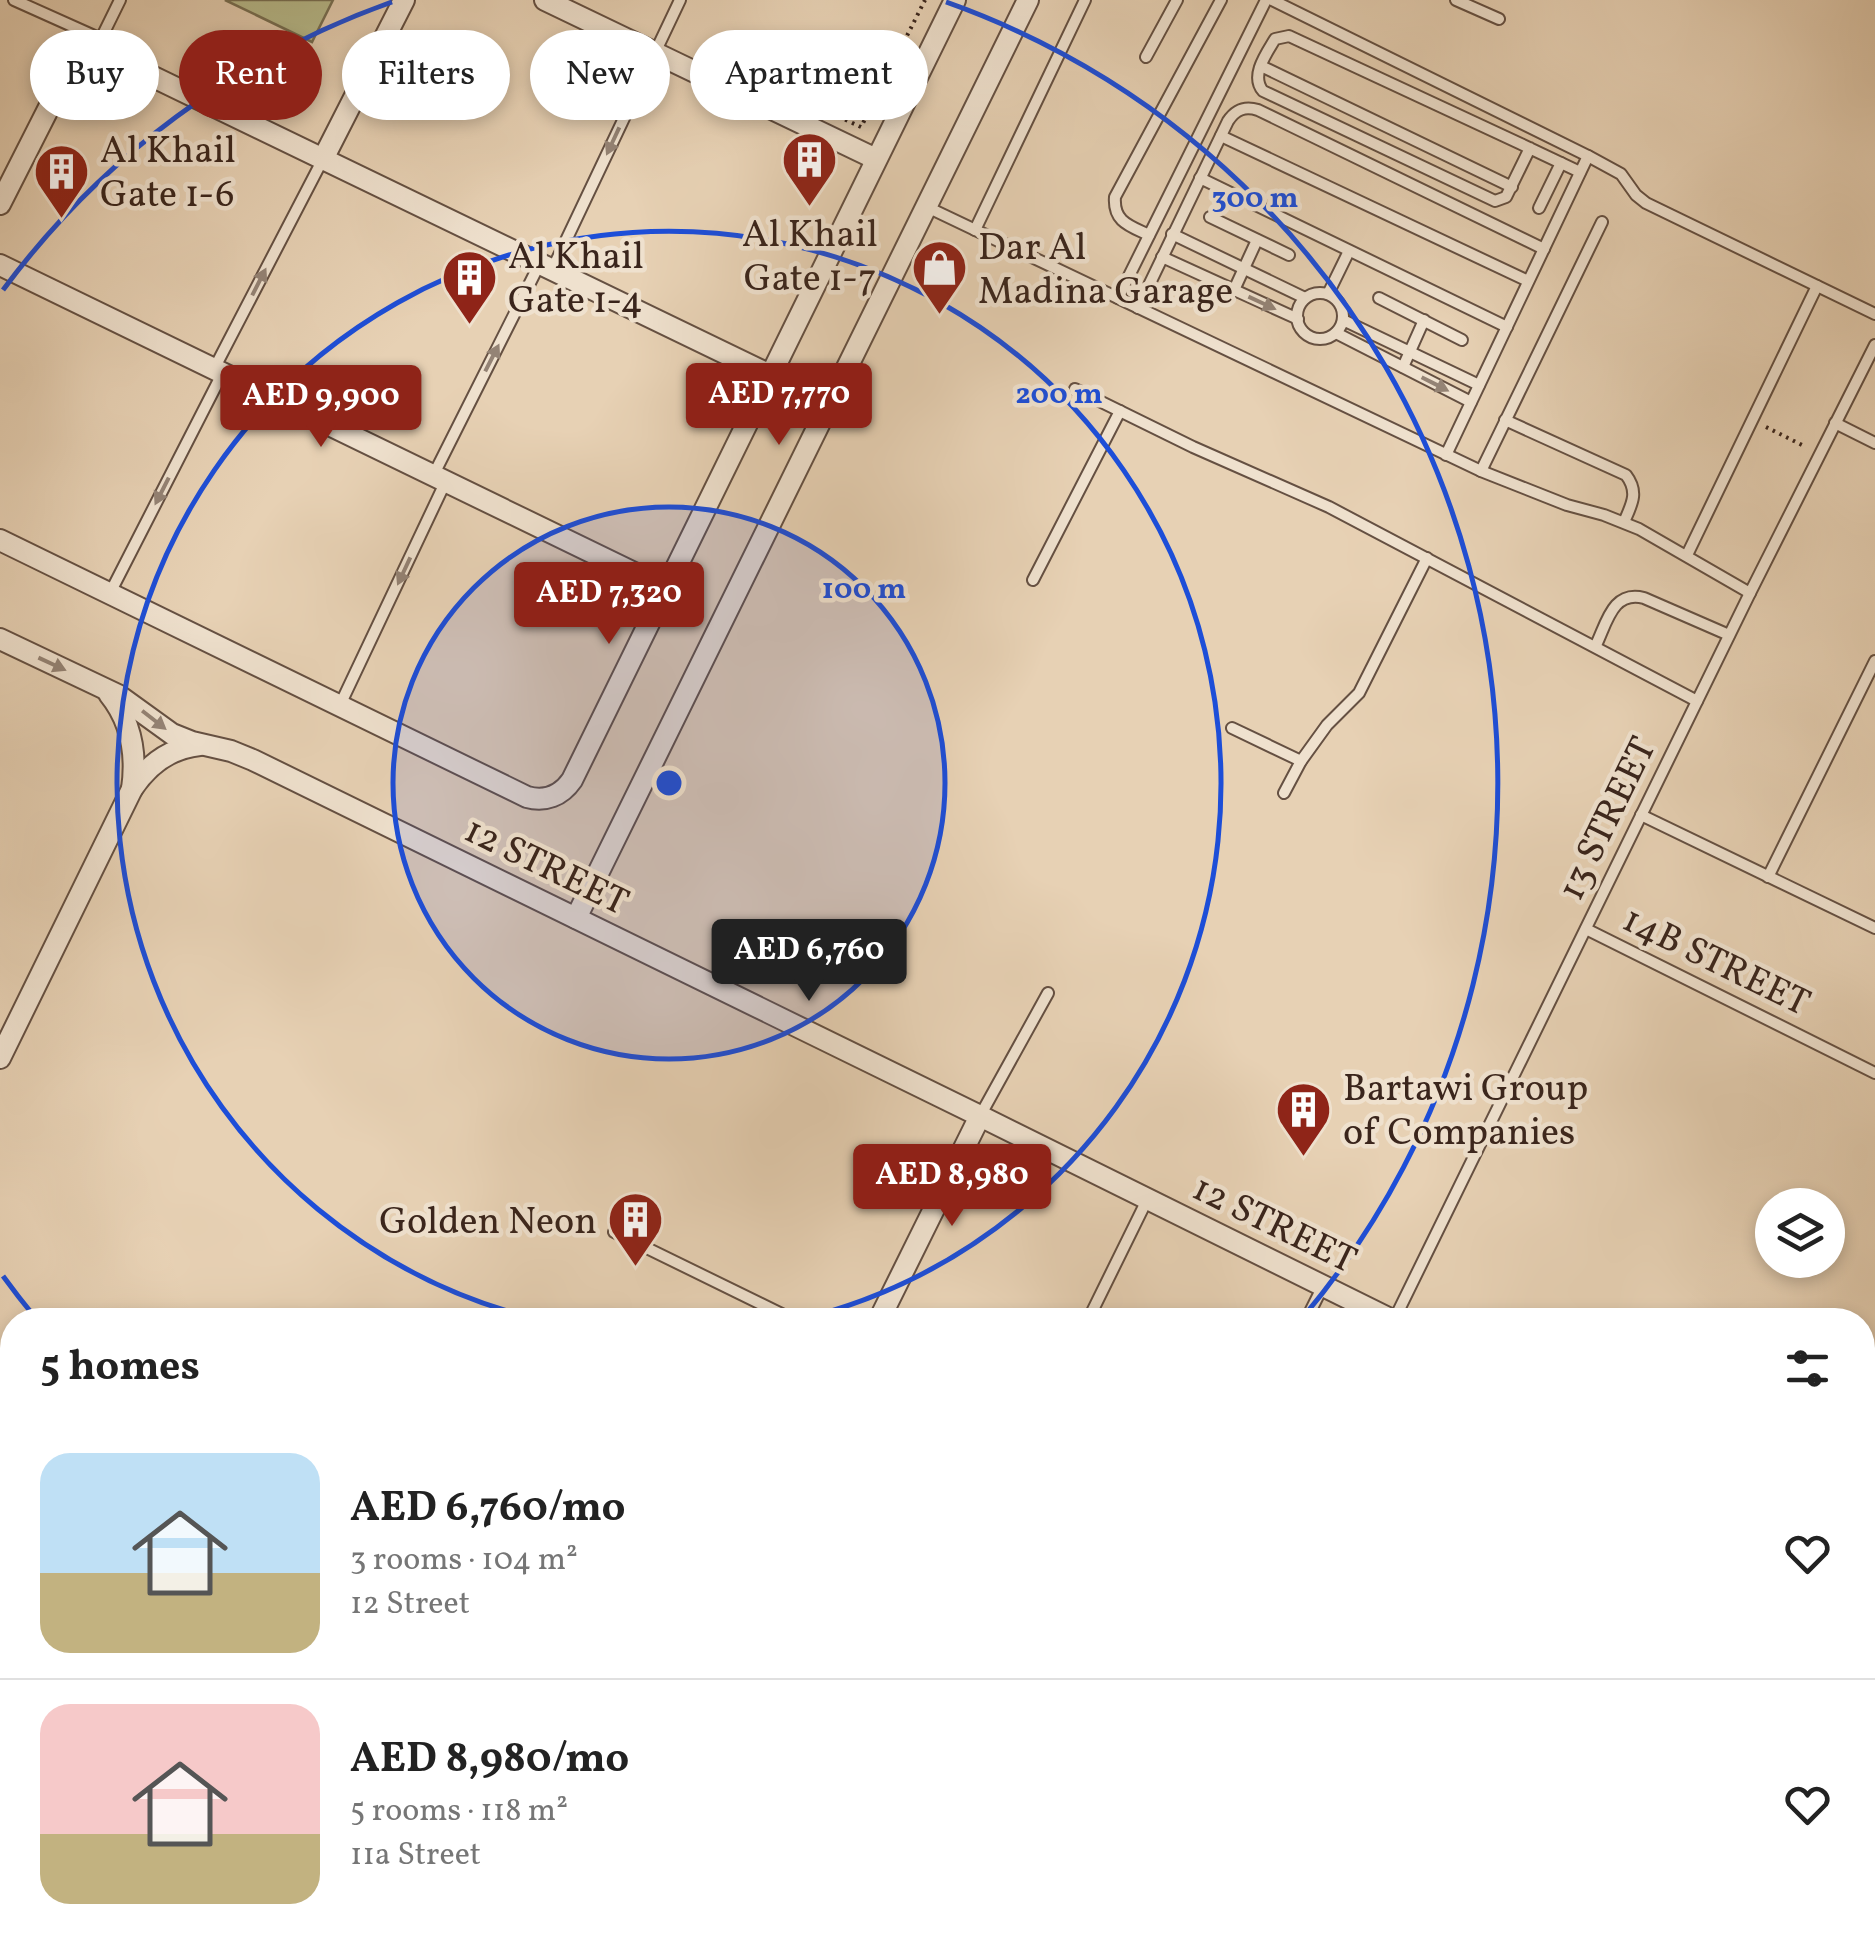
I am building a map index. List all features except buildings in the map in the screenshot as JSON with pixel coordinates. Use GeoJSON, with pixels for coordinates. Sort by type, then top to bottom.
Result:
{"type":"FeatureCollection","features":[{"type":"Feature","properties":{"kind":"street"},"geometry":{"type":"LineString","coordinates":[[323,159],[404,0]]}},
{"type":"Feature","properties":{"kind":"street"},"geometry":{"type":"LineString","coordinates":[[545,0],[608,30]]}},
{"type":"Feature","properties":{"kind":"street"},"geometry":{"type":"LineString","coordinates":[[0,540],[527,796],[552,797],[572,780],[955,0]]}},
{"type":"Feature","properties":{"kind":"street"},"geometry":{"type":"LineString","coordinates":[[576,918],[1028,0]]}},
{"type":"Feature","properties":{"kind":"street"},"geometry":{"type":"LineString","coordinates":[[670,60],[876,159]]}},
{"type":"Feature","properties":{"kind":"street"},"geometry":{"type":"LineString","coordinates":[[159,80],[770,375]]}},
{"type":"Feature","properties":{"kind":"street"},"geometry":{"type":"LineString","coordinates":[[0,204],[43,120]]}},
{"type":"Feature","properties":{"kind":"street"},"geometry":{"type":"LineString","coordinates":[[0,265],[665,588]]}},
{"type":"Feature","properties":{"kind":"street","name":"12 STREET"},"geometry":{"type":"LineString","coordinates":[[0,639],[104,688],[172,734],[253,760],[1368,1308]]}},
{"type":"Feature","properties":{"kind":"street"},"geometry":{"type":"LineString","coordinates":[[104,688],[122,714],[132,743],[132,789]]}},
{"type":"Feature","properties":{"kind":"street"},"geometry":{"type":"LineString","coordinates":[[0,1058],[132,789],[163,757],[206,744]]}},
{"type":"Feature","properties":{"kind":"street"},"geometry":{"type":"LineString","coordinates":[[885,1308],[980,1116]]}},
{"type":"Feature","properties":{"kind":"lane"},"geometry":{"type":"LineString","coordinates":[[14,0],[68,30]]}},
{"type":"Feature","properties":{"kind":"lane"},"geometry":{"type":"LineString","coordinates":[[106,30],[120,0]]}},
{"type":"Feature","properties":{"kind":"lane"},"geometry":{"type":"LineString","coordinates":[[666,30],[680,0]]}},
{"type":"Feature","properties":{"kind":"lane"},"geometry":{"type":"LineString","coordinates":[[974,230],[1085,0]]}},
{"type":"Feature","properties":{"kind":"lane"},"geometry":{"type":"LineString","coordinates":[[1146,57],[1177,0]]}},
{"type":"Feature","properties":{"kind":"lane"},"geometry":{"type":"LineString","coordinates":[[1149,235],[1122,222],[1115,212],[1114,198],[1222,0]]}},
{"type":"Feature","properties":{"kind":"lane"},"geometry":{"type":"LineString","coordinates":[[1118,298],[1269,0],[1588,156],[1621,174],[1646,204],[1875,314]]}},
{"type":"Feature","properties":{"kind":"lane"},"geometry":{"type":"LineString","coordinates":[[1456,0],[1500,19]]}},
{"type":"Feature","properties":{"kind":"lane"},"geometry":{"type":"LineString","coordinates":[[1530,148],[1506,197],[1488,199],[1263,91],[1256,80],[1275,39],[1289,36],[1530,148],[1580,172]]}},
{"type":"Feature","properties":{"kind":"lane"},"geometry":{"type":"LineString","coordinates":[[1262,66],[1512,187]]}},
{"type":"Feature","properties":{"kind":"lane"},"geometry":{"type":"LineString","coordinates":[[1138,308],[1228,121],[1244,108],[1258,110],[1544,249]]}},
{"type":"Feature","properties":{"kind":"lane"},"geometry":{"type":"LineString","coordinates":[[340,706],[439,480],[621,120]]}},
{"type":"Feature","properties":{"kind":"lane"},"geometry":{"type":"LineString","coordinates":[[1221,136],[1528,282]]}},
{"type":"Feature","properties":{"kind":"lane"},"geometry":{"type":"LineString","coordinates":[[1446,454],[1588,156]]}},
{"type":"Feature","properties":{"kind":"lane"},"geometry":{"type":"LineString","coordinates":[[109,595],[323,159]]}},
{"type":"Feature","properties":{"kind":"lane"},"geometry":{"type":"LineString","coordinates":[[1539,208],[1561,163]]}},
{"type":"Feature","properties":{"kind":"lane"},"geometry":{"type":"LineString","coordinates":[[1200,178],[1507,327]]}},
{"type":"Feature","properties":{"kind":"lane"},"geometry":{"type":"LineString","coordinates":[[926,207],[1481,470],[1567,505],[1624,522],[1750,592]]}},
{"type":"Feature","properties":{"kind":"lane"},"geometry":{"type":"LineString","coordinates":[[1210,217],[1289,255]]}},
{"type":"Feature","properties":{"kind":"lane"},"geometry":{"type":"LineString","coordinates":[[1481,470],[1602,222]]}},
{"type":"Feature","properties":{"kind":"lane"},"geometry":{"type":"LineString","coordinates":[[1172,234],[1305,298]]}},
{"type":"Feature","properties":{"kind":"lane"},"geometry":{"type":"LineString","coordinates":[[1234,290],[1258,240]]}},
{"type":"Feature","properties":{"kind":"lane"},"geometry":{"type":"LineString","coordinates":[[1328,294],[1349,251]]}},
{"type":"Feature","properties":{"kind":"lane"},"geometry":{"type":"LineString","coordinates":[[1162,257],[1298,319]]}},
{"type":"Feature","properties":{"kind":"lane"},"geometry":{"type":"LineString","coordinates":[[1688,555],[1817,286]]}},
{"type":"Feature","properties":{"kind":"lane"},"geometry":{"type":"LineString","coordinates":[[1328,294],[1341,304],[1343,320],[1336,333],[1313,338],[1300,327],[1298,312],[1305,298],[1328,294]]}},
{"type":"Feature","properties":{"kind":"lane"},"geometry":{"type":"LineString","coordinates":[[1379,298],[1462,340]]}},
{"type":"Feature","properties":{"kind":"lane"},"geometry":{"type":"LineString","coordinates":[[1343,320],[1480,385]]}},
{"type":"Feature","properties":{"kind":"lane"},"geometry":{"type":"LineString","coordinates":[[1403,368],[1424,320]]}},
{"type":"Feature","properties":{"kind":"lane"},"geometry":{"type":"LineString","coordinates":[[1336,333],[1471,402]]}},
{"type":"Feature","properties":{"kind":"lane","name":"13 STREET"},"geometry":{"type":"LineString","coordinates":[[1399,1308],[1875,344]]}},
{"type":"Feature","properties":{"kind":"lane"},"geometry":{"type":"LineString","coordinates":[[1076,389],[1194,447],[1290,488],[1697,701]]}},
{"type":"Feature","properties":{"kind":"lane"},"geometry":{"type":"LineString","coordinates":[[1032,580],[1120,412]]}},
{"type":"Feature","properties":{"kind":"lane"},"geometry":{"type":"LineString","coordinates":[[1505,420],[1626,475],[1634,499],[1624,522]]}},
{"type":"Feature","properties":{"kind":"lane"},"geometry":{"type":"LineString","coordinates":[[1836,423],[1875,442]]}},
{"type":"Feature","properties":{"kind":"lane"},"geometry":{"type":"LineString","coordinates":[[1284,793],[1332,718],[1359,693],[1427,558]]}},
{"type":"Feature","properties":{"kind":"lane"},"geometry":{"type":"LineString","coordinates":[[1596,646],[1615,606],[1632,596],[1729,635]]}},
{"type":"Feature","properties":{"kind":"lane"},"geometry":{"type":"LineString","coordinates":[[1768,877],[1875,661]]}},
{"type":"Feature","properties":{"kind":"lane"},"geometry":{"type":"LineString","coordinates":[[1232,728],[1301,761]]}},
{"type":"Feature","properties":{"kind":"lane"},"geometry":{"type":"LineString","coordinates":[[1641,816],[1875,928]]}},
{"type":"Feature","properties":{"kind":"lane","name":"14B STREET"},"geometry":{"type":"LineString","coordinates":[[1586,929],[1875,1073]]}},
{"type":"Feature","properties":{"kind":"lane"},"geometry":{"type":"LineString","coordinates":[[980,1116],[1048,993]]}},
{"type":"Feature","properties":{"kind":"lane"},"geometry":{"type":"LineString","coordinates":[[1094,1308],[1148,1199]]}},
{"type":"Feature","properties":{"kind":"lane"},"geometry":{"type":"LineString","coordinates":[[614,1232],[769,1308]]}},
{"type":"Feature","properties":{"kind":"lane"},"geometry":{"type":"LineString","coordinates":[[1312,1308],[1322,1286]]}},
{"type":"Feature","properties":{"kind":"path"},"geometry":{"type":"LineString","coordinates":[[910,30],[925,0]]}},
{"type":"Feature","properties":{"kind":"path"},"geometry":{"type":"LineString","coordinates":[[844,120],[860,128],[864,120]]}},
{"type":"Feature","properties":{"kind":"path"},"geometry":{"type":"LineString","coordinates":[[1752,420],[1820,454]]}},
{"type":"Feature","properties":{"kind":"green space"},"geometry":{"type":"Polygon","coordinates":[[[225,0],[333,0],[318,30],[287,30],[225,0]]]}},
{"type":"Feature","properties":{"kind":"place","name":"Al Khail Gate 1-7"},"geometry":{"type":"Point","coordinates":[810,209]}},
{"type":"Feature","properties":{"kind":"place","name":"Al Khail Gate 1-6"},"geometry":{"type":"Point","coordinates":[61,220]}},
{"type":"Feature","properties":{"kind":"place","name":"Dar Al Madina Garage"},"geometry":{"type":"Point","coordinates":[939,317]}},
{"type":"Feature","properties":{"kind":"place","name":"Al Khail Gate 1-4"},"geometry":{"type":"Point","coordinates":[469,326]}},
{"type":"Feature","properties":{"kind":"place","name":"Bartawi Group of Companies"},"geometry":{"type":"Point","coordinates":[1304,1158]}},
{"type":"Feature","properties":{"kind":"place","name":"Golden Neon"},"geometry":{"type":"Point","coordinates":[636,1269]}}]}
